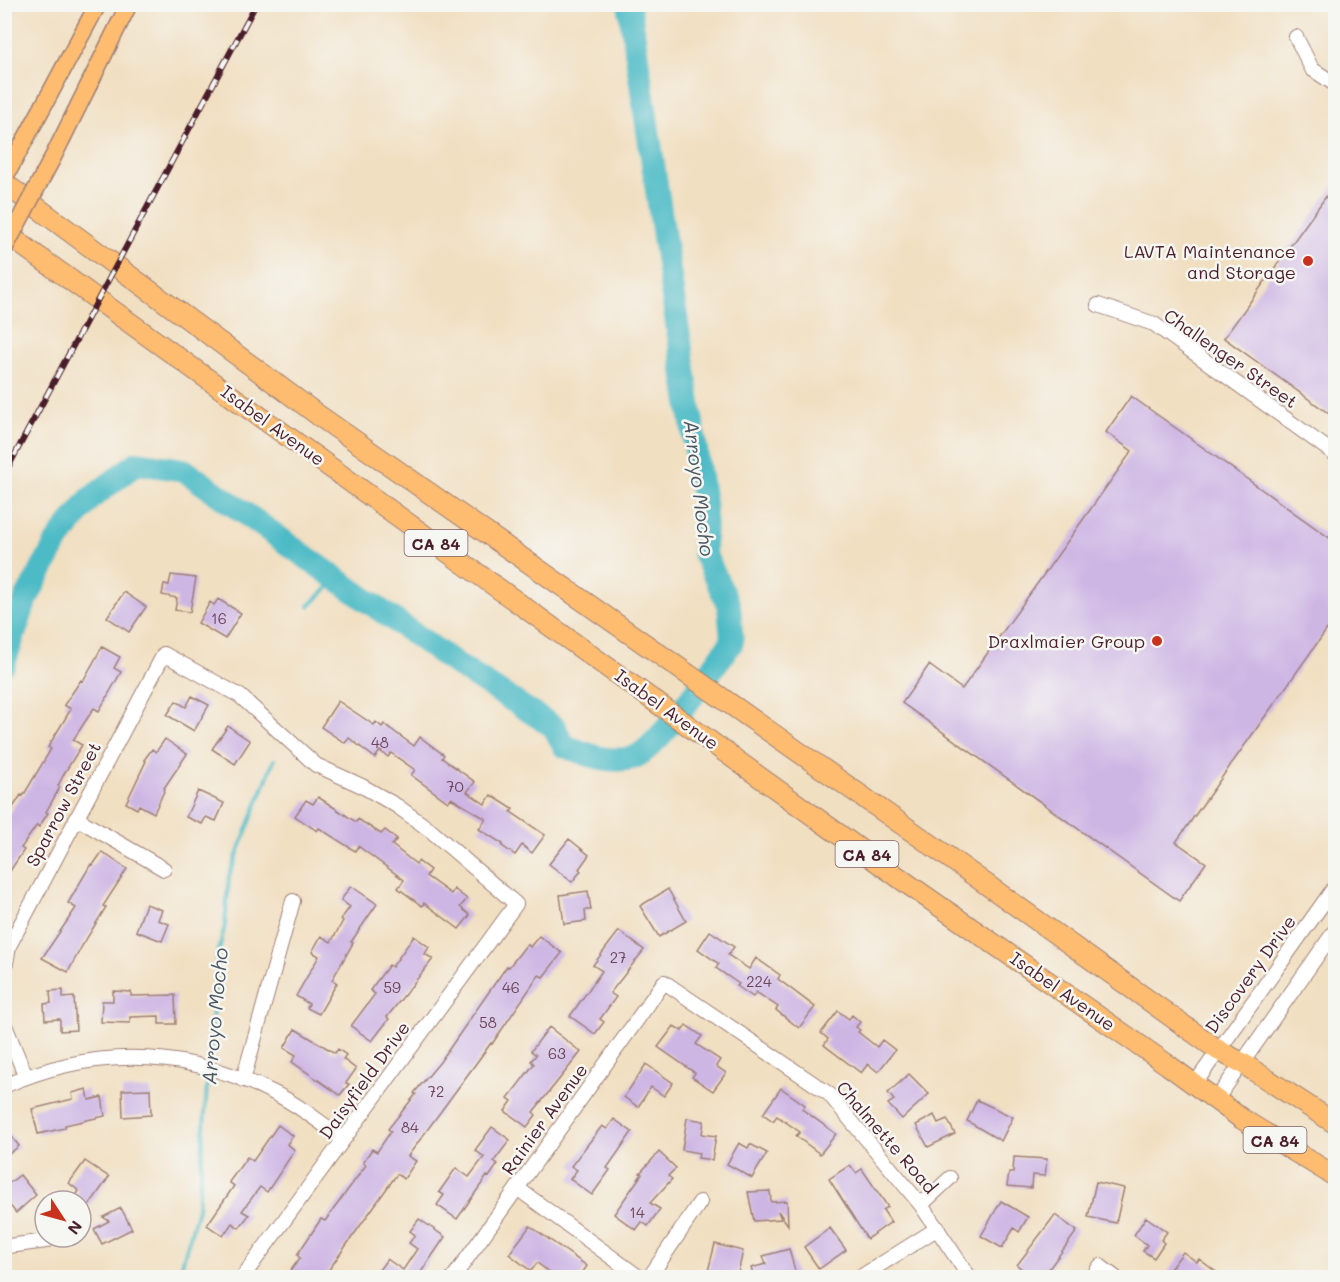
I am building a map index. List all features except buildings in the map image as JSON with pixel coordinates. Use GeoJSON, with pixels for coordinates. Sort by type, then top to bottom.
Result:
{"type":"FeatureCollection","features":[{"type":"Feature","properties":{"kind":"highway","name":"Isabel Avenue"},"geometry":{"type":"LineString","coordinates":[[4,181],[318,415],[738,709],[1218,1050],[1242,1063],[1335,1124]]}},
{"type":"Feature","properties":{"kind":"highway","name":"Isabel Avenue"},"geometry":{"type":"LineString","coordinates":[[4,232],[912,887],[1242,1119],[1335,1177]]}},
{"type":"Feature","properties":{"kind":"main road"},"geometry":{"type":"LineString","coordinates":[[4,181],[98,4]]}},
{"type":"Feature","properties":{"kind":"main road"},"geometry":{"type":"LineString","coordinates":[[4,249],[52,159],[129,4]]}},
{"type":"Feature","properties":{"kind":"street"},"geometry":{"type":"LineString","coordinates":[[1296,38],[1312,69],[1335,85]]}},
{"type":"Feature","properties":{"kind":"street","name":"Challenger Street"},"geometry":{"type":"LineString","coordinates":[[1098,306],[1154,324],[1335,455]]}},
{"type":"Feature","properties":{"kind":"street","name":"Sparrow Street"},"geometry":{"type":"LineString","coordinates":[[4,975],[9,946],[164,654],[240,696],[316,765],[362,786],[397,806],[422,824],[516,904]]}},
{"type":"Feature","properties":{"kind":"street"},"geometry":{"type":"LineString","coordinates":[[76,818],[164,869]]}},
{"type":"Feature","properties":{"kind":"street","name":"Discovery Drive"},"geometry":{"type":"LineString","coordinates":[[1194,1085],[1335,885]]}},
{"type":"Feature","properties":{"kind":"street"},"geometry":{"type":"LineString","coordinates":[[243,1080],[293,901]]}},
{"type":"Feature","properties":{"kind":"street","name":"Daisyfield Drive"},"geometry":{"type":"LineString","coordinates":[[242,1278],[516,904]]}},
{"type":"Feature","properties":{"kind":"street"},"geometry":{"type":"LineString","coordinates":[[1216,1100],[1335,929]]}},
{"type":"Feature","properties":{"kind":"street","name":"Rainier Avenue"},"geometry":{"type":"LineString","coordinates":[[453,1278],[664,982]]}},
{"type":"Feature","properties":{"kind":"street","name":"Chalmette Road"},"geometry":{"type":"LineString","coordinates":[[664,982],[829,1094],[921,1204],[970,1278]]}},
{"type":"Feature","properties":{"kind":"street"},"geometry":{"type":"LineString","coordinates":[[4,1023],[26,1077]]}},
{"type":"Feature","properties":{"kind":"street"},"geometry":{"type":"LineString","coordinates":[[4,1086],[66,1065],[106,1058],[136,1057],[180,1061],[215,1069],[275,1094],[308,1113],[343,1139]]}},
{"type":"Feature","properties":{"kind":"street"},"geometry":{"type":"LineString","coordinates":[[921,1204],[951,1178]]}},
{"type":"Feature","properties":{"kind":"street"},"geometry":{"type":"LineString","coordinates":[[517,1188],[640,1278]]}},
{"type":"Feature","properties":{"kind":"street"},"geometry":{"type":"LineString","coordinates":[[649,1278],[700,1202]]}},
{"type":"Feature","properties":{"kind":"street"},"geometry":{"type":"LineString","coordinates":[[859,1278],[938,1228]]}},
{"type":"Feature","properties":{"kind":"street"},"geometry":{"type":"LineString","coordinates":[[4,1245],[33,1243]]}},
{"type":"Feature","properties":{"kind":"street"},"geometry":{"type":"LineString","coordinates":[[1092,1278],[1100,1266],[1116,1278]]}},
{"type":"Feature","properties":{"kind":"waterway","name":"Arroyo Mocho"},"geometry":{"type":"LineString","coordinates":[[4,663],[26,599],[58,540],[90,499],[137,463],[184,470],[460,667],[554,727],[564,746],[597,757],[623,760],[643,752],[656,741],[732,642],[729,606],[704,553],[705,510],[629,4]]}},
{"type":"Feature","properties":{"kind":"waterway","name":"Arroyo Mocho"},"geometry":{"type":"LineString","coordinates":[[309,606],[337,579]]}},
{"type":"Feature","properties":{"kind":"waterway","name":"Arroyo Mocho"},"geometry":{"type":"LineString","coordinates":[[209,1064],[217,958],[225,925],[229,876],[274,760]]}},
{"type":"Feature","properties":{"kind":"waterway","name":"Arroyo Mocho"},"geometry":{"type":"LineString","coordinates":[[178,1278],[198,1209],[208,1072]]}},
{"type":"Feature","properties":{"kind":"railway"},"geometry":{"type":"LineString","coordinates":[[4,475],[256,4]]}},
{"type":"Feature","properties":{"kind":"place","name":"LAVTA Maintenance and Storage"},"geometry":{"type":"Point","coordinates":[1308,261]}},
{"type":"Feature","properties":{"kind":"place","name":"Draxlmaier Group"},"geometry":{"type":"Point","coordinates":[1157,641]}}]}
